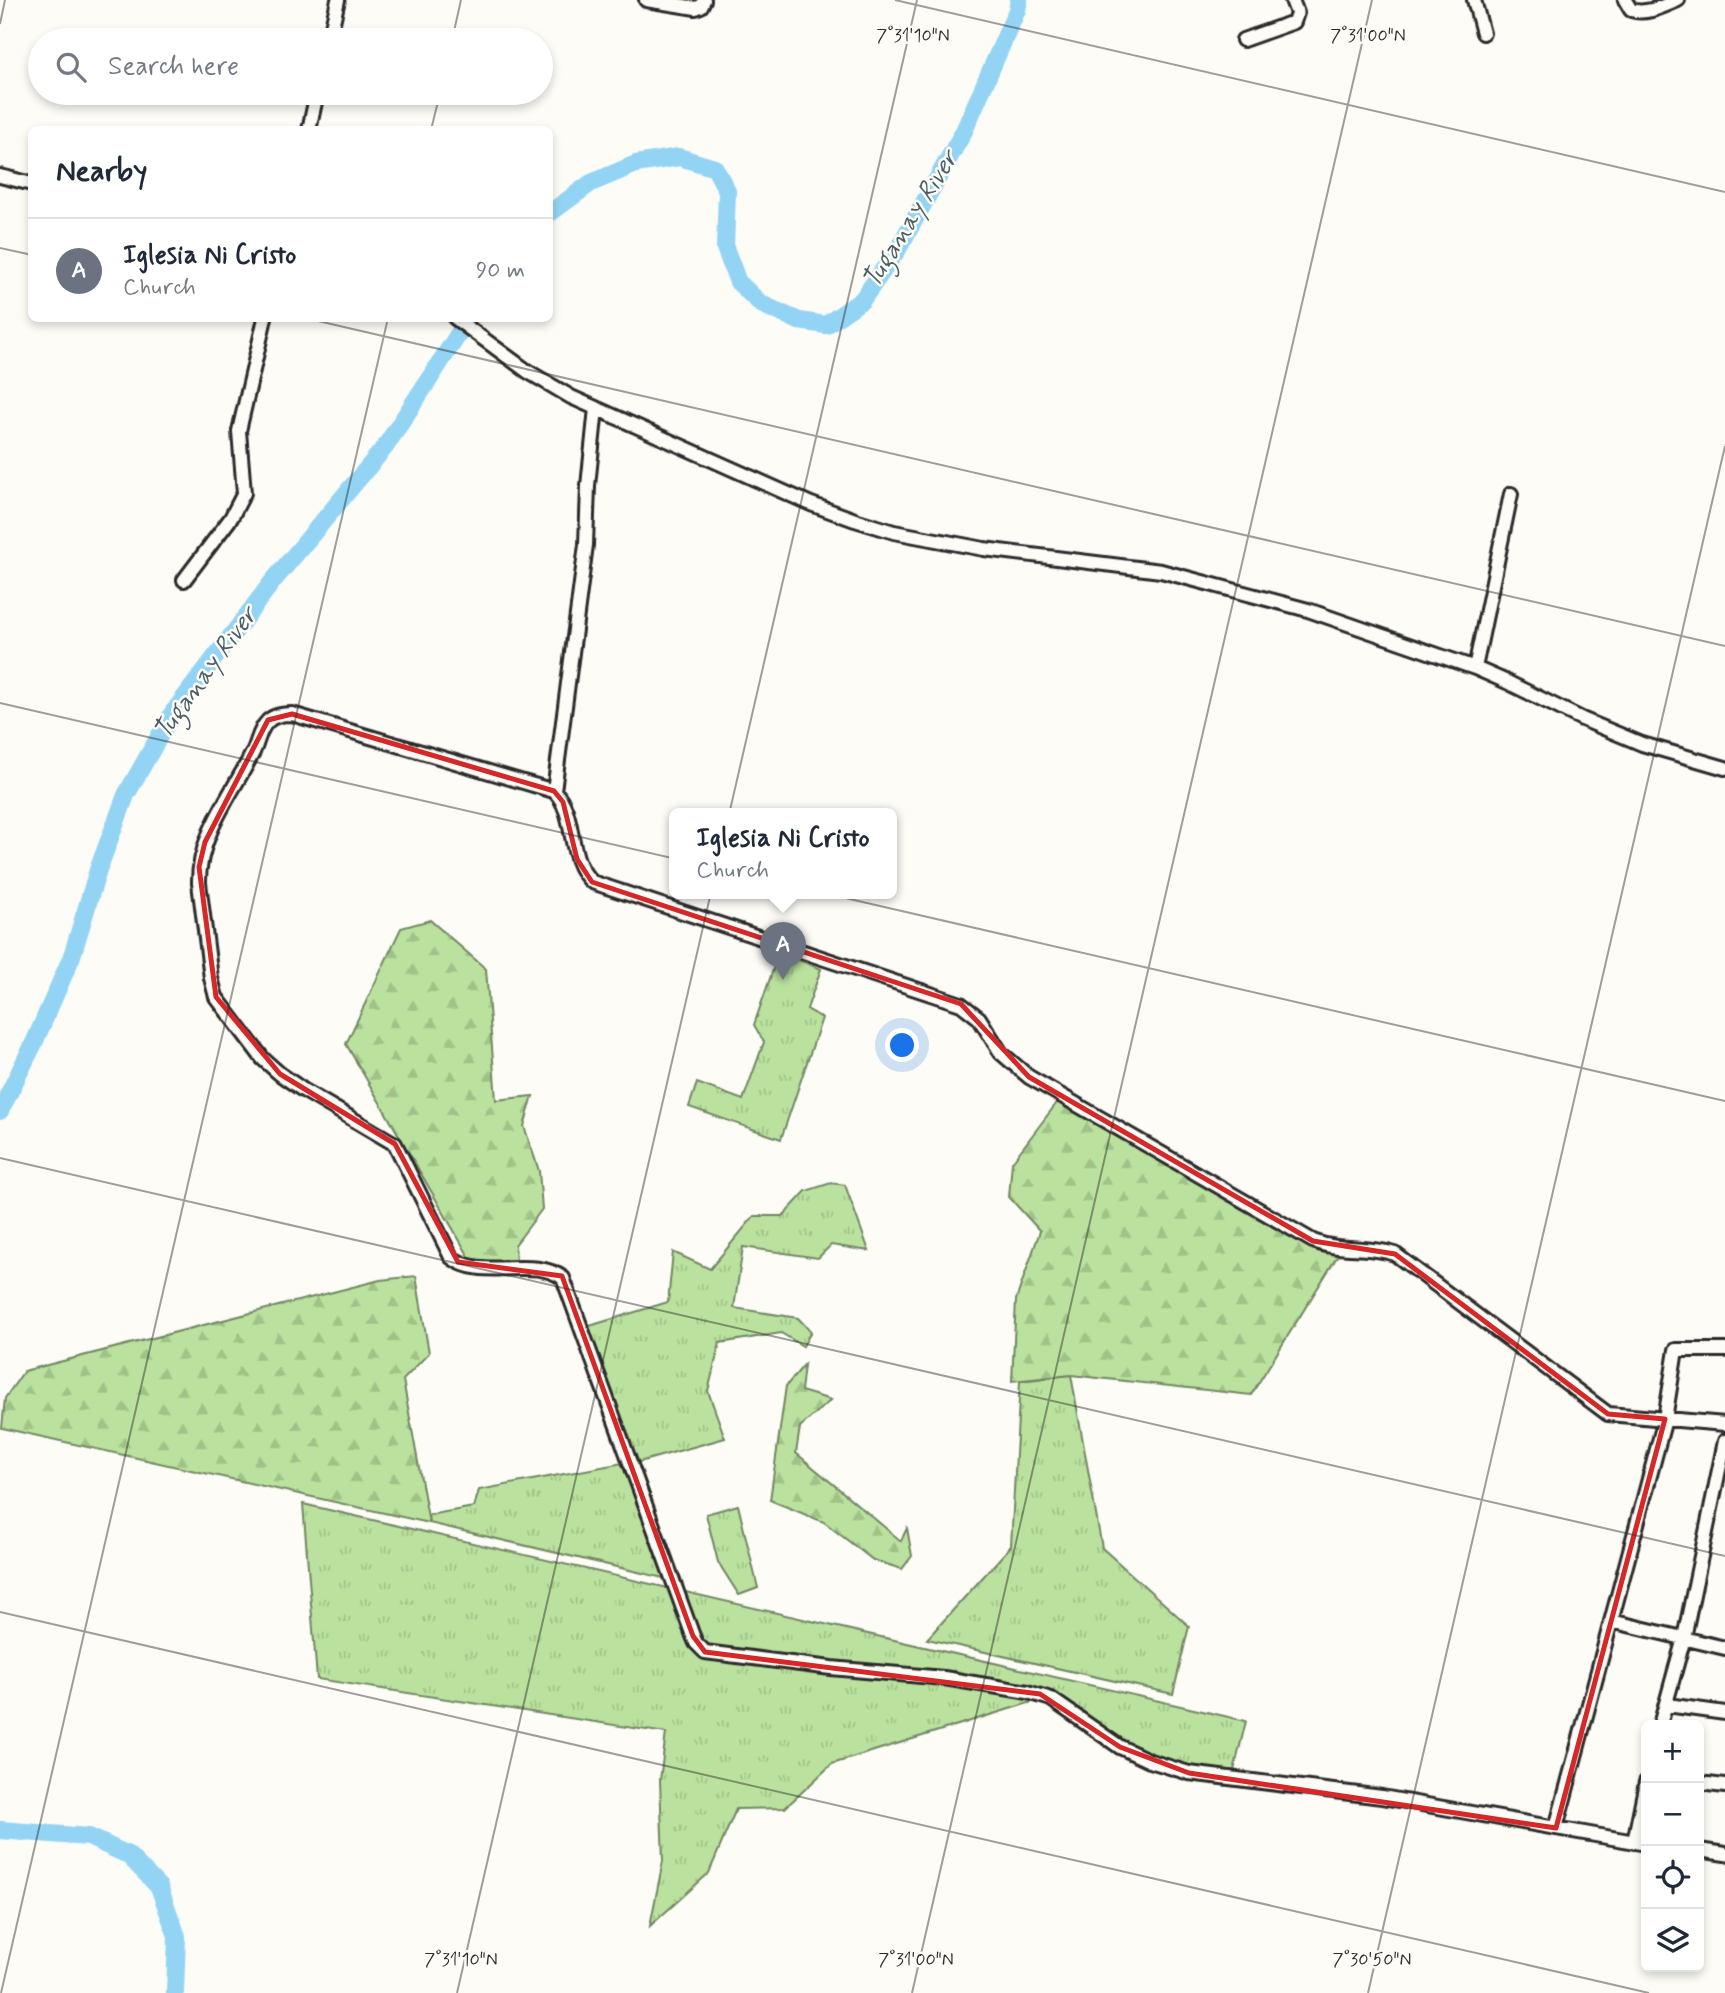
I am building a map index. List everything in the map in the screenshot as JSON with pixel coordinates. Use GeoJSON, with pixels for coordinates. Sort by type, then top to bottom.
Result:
{"type":"FeatureCollection","features":[{"type":"Feature","properties":{"kind":"street"},"geometry":{"type":"LineString","coordinates":[[332,28],[338,0]]}},
{"type":"Feature","properties":{"kind":"street"},"geometry":{"type":"LineString","coordinates":[[646,0],[696,8],[701,6],[704,0]]}},
{"type":"Feature","properties":{"kind":"street"},"geometry":{"type":"LineString","coordinates":[[1243,40],[1294,22],[1297,13],[1292,0]]}},
{"type":"Feature","properties":{"kind":"street"},"geometry":{"type":"LineString","coordinates":[[1474,0],[1483,33]]}},
{"type":"Feature","properties":{"kind":"street"},"geometry":{"type":"LineString","coordinates":[[1625,0],[1631,10],[1640,12],[1678,0]]}},
{"type":"Feature","properties":{"kind":"street"},"geometry":{"type":"LineString","coordinates":[[310,126],[314,105]]}},
{"type":"Feature","properties":{"kind":"street"},"geometry":{"type":"LineString","coordinates":[[0,176],[28,183]]}},
{"type":"Feature","properties":{"kind":"street"},"geometry":{"type":"LineString","coordinates":[[184,580],[231,518],[244,493],[239,431],[264,322]]}},
{"type":"Feature","properties":{"kind":"street"},"geometry":{"type":"LineString","coordinates":[[460,322],[527,371],[571,397],[811,504],[894,532],[984,549],[1161,571],[1308,610],[1475,668],[1642,744],[1725,768]]}},
{"type":"Feature","properties":{"kind":"street"},"geometry":{"type":"LineString","coordinates":[[554,790],[586,545],[588,486],[596,408]]}},
{"type":"Feature","properties":{"kind":"street"},"geometry":{"type":"LineString","coordinates":[[1475,668],[1511,494]]}},
{"type":"Feature","properties":{"kind":"street"},"geometry":{"type":"LineString","coordinates":[[1646,1783],[1640,1843],[1382,1797],[1189,1773],[1150,1761],[1120,1746],[1040,1694],[944,1678],[733,1657],[711,1654],[701,1648],[696,1643],[563,1278],[531,1269],[468,1266],[451,1257],[395,1144],[303,1090],[263,1059],[216,997],[211,978],[199,883],[201,854],[205,842],[255,749],[261,730],[268,720],[281,714],[292,714],[554,790],[563,802],[577,859],[584,875],[592,882],[961,1003],[979,1018],[1001,1052],[1029,1077],[1313,1241],[1332,1247],[1370,1248],[1395,1254],[1608,1413],[1725,1424]]}},
{"type":"Feature","properties":{"kind":"street"},"geometry":{"type":"LineString","coordinates":[[1556,1828],[1665,1419],[1676,1350],[1725,1350]]}},
{"type":"Feature","properties":{"kind":"street"},"geometry":{"type":"LineString","coordinates":[[1662,1720],[1684,1638],[1725,1441]]}},
{"type":"Feature","properties":{"kind":"street"},"geometry":{"type":"LineString","coordinates":[[1611,1621],[1725,1648]]}},
{"type":"Feature","properties":{"kind":"street"},"geometry":{"type":"LineString","coordinates":[[1667,1705],[1725,1713]]}},
{"type":"Feature","properties":{"kind":"street"},"geometry":{"type":"LineString","coordinates":[[1704,1784],[1725,1786]]}},
{"type":"Feature","properties":{"kind":"street"},"geometry":{"type":"LineString","coordinates":[[1704,1851],[1725,1854]]}},
{"type":"Feature","properties":{"kind":"highlighted area"},"geometry":{"type":"Polygon","coordinates":[[[292,714],[554,791],[563,802],[577,859],[592,882],[961,1004],[1029,1077],[1313,1241],[1395,1254],[1608,1414],[1665,1419],[1556,1828],[1189,1773],[1120,1747],[1040,1694],[705,1652],[693,1636],[562,1276],[458,1262],[395,1144],[280,1074],[216,997],[199,867],[205,842],[268,720],[292,714]]]}},
{"type":"Feature","properties":{"kind":"green space"},"geometry":{"type":"Polygon","coordinates":[[[430,920],[486,969],[496,1100],[533,1096],[524,1126],[539,1171],[542,1209],[515,1245],[516,1263],[475,1267],[346,1044],[401,928],[430,920]]]}},
{"type":"Feature","properties":{"kind":"green space"},"geometry":{"type":"Polygon","coordinates":[[[779,952],[821,969],[807,1009],[822,1018],[781,1139],[689,1107],[697,1083],[743,1100],[764,1042],[754,1025],[779,952]]]}},
{"type":"Feature","properties":{"kind":"green space"},"geometry":{"type":"Polygon","coordinates":[[[1059,1100],[1338,1255],[1251,1395],[1071,1375],[1012,1381],[1016,1300],[1040,1231],[1009,1197],[1012,1162],[1059,1100]]]}},
{"type":"Feature","properties":{"kind":"green space"},"geometry":{"type":"Polygon","coordinates":[[[831,1183],[845,1185],[869,1251],[831,1245],[818,1258],[743,1247],[734,1308],[798,1318],[811,1332],[803,1346],[781,1333],[720,1343],[708,1391],[725,1438],[625,1466],[668,1579],[429,1523],[428,1515],[474,1507],[479,1490],[623,1463],[583,1328],[668,1302],[673,1252],[710,1269],[754,1216],[783,1216],[806,1191],[831,1183]]]}},
{"type":"Feature","properties":{"kind":"green space"},"geometry":{"type":"Polygon","coordinates":[[[416,1276],[429,1353],[403,1380],[429,1523],[2,1428],[5,1398],[24,1371],[380,1280],[416,1276]]]}},
{"type":"Feature","properties":{"kind":"green space"},"geometry":{"type":"Polygon","coordinates":[[[804,1365],[801,1391],[831,1400],[800,1427],[796,1453],[901,1541],[907,1528],[912,1556],[902,1569],[873,1560],[824,1522],[770,1500],[786,1386],[804,1365]]]}},
{"type":"Feature","properties":{"kind":"green space"},"geometry":{"type":"Polygon","coordinates":[[[1071,1375],[1102,1548],[1189,1626],[1173,1694],[927,1639],[1011,1546],[1020,1381],[1071,1375]]]}},
{"type":"Feature","properties":{"kind":"green space"},"geometry":{"type":"Polygon","coordinates":[[[303,1504],[1246,1721],[1231,1783],[1174,1777],[1133,1759],[1058,1694],[832,1764],[785,1808],[736,1809],[709,1873],[650,1926],[663,1861],[660,1780],[666,1733],[317,1679],[303,1504]]]}},
{"type":"Feature","properties":{"kind":"green space"},"geometry":{"type":"Polygon","coordinates":[[[738,1505],[758,1588],[739,1595],[718,1562],[706,1514],[738,1505]]]}},
{"type":"Feature","properties":{"kind":"waterway","name":"Tuganay River"},"geometry":{"type":"LineString","coordinates":[[553,211],[591,183],[636,164],[679,157],[715,168],[727,191],[725,248],[738,282],[761,304],[799,321],[826,325],[862,300],[898,249],[964,131],[1019,0]]}},
{"type":"Feature","properties":{"kind":"waterway","name":"Tuganay River"},"geometry":{"type":"LineString","coordinates":[[0,1111],[34,1043],[72,956],[98,870],[126,795],[172,714],[273,581],[385,447],[466,322]]}},
{"type":"Feature","properties":{"kind":"waterway","name":"Tuganay River"},"geometry":{"type":"LineString","coordinates":[[0,1830],[89,1837],[128,1855],[159,1887],[177,1936],[175,1993]]}},
{"type":"Feature","properties":{"kind":"place","name":"Iglesia Ni Cristo"},"geometry":{"type":"Point","coordinates":[783,980]}}]}
